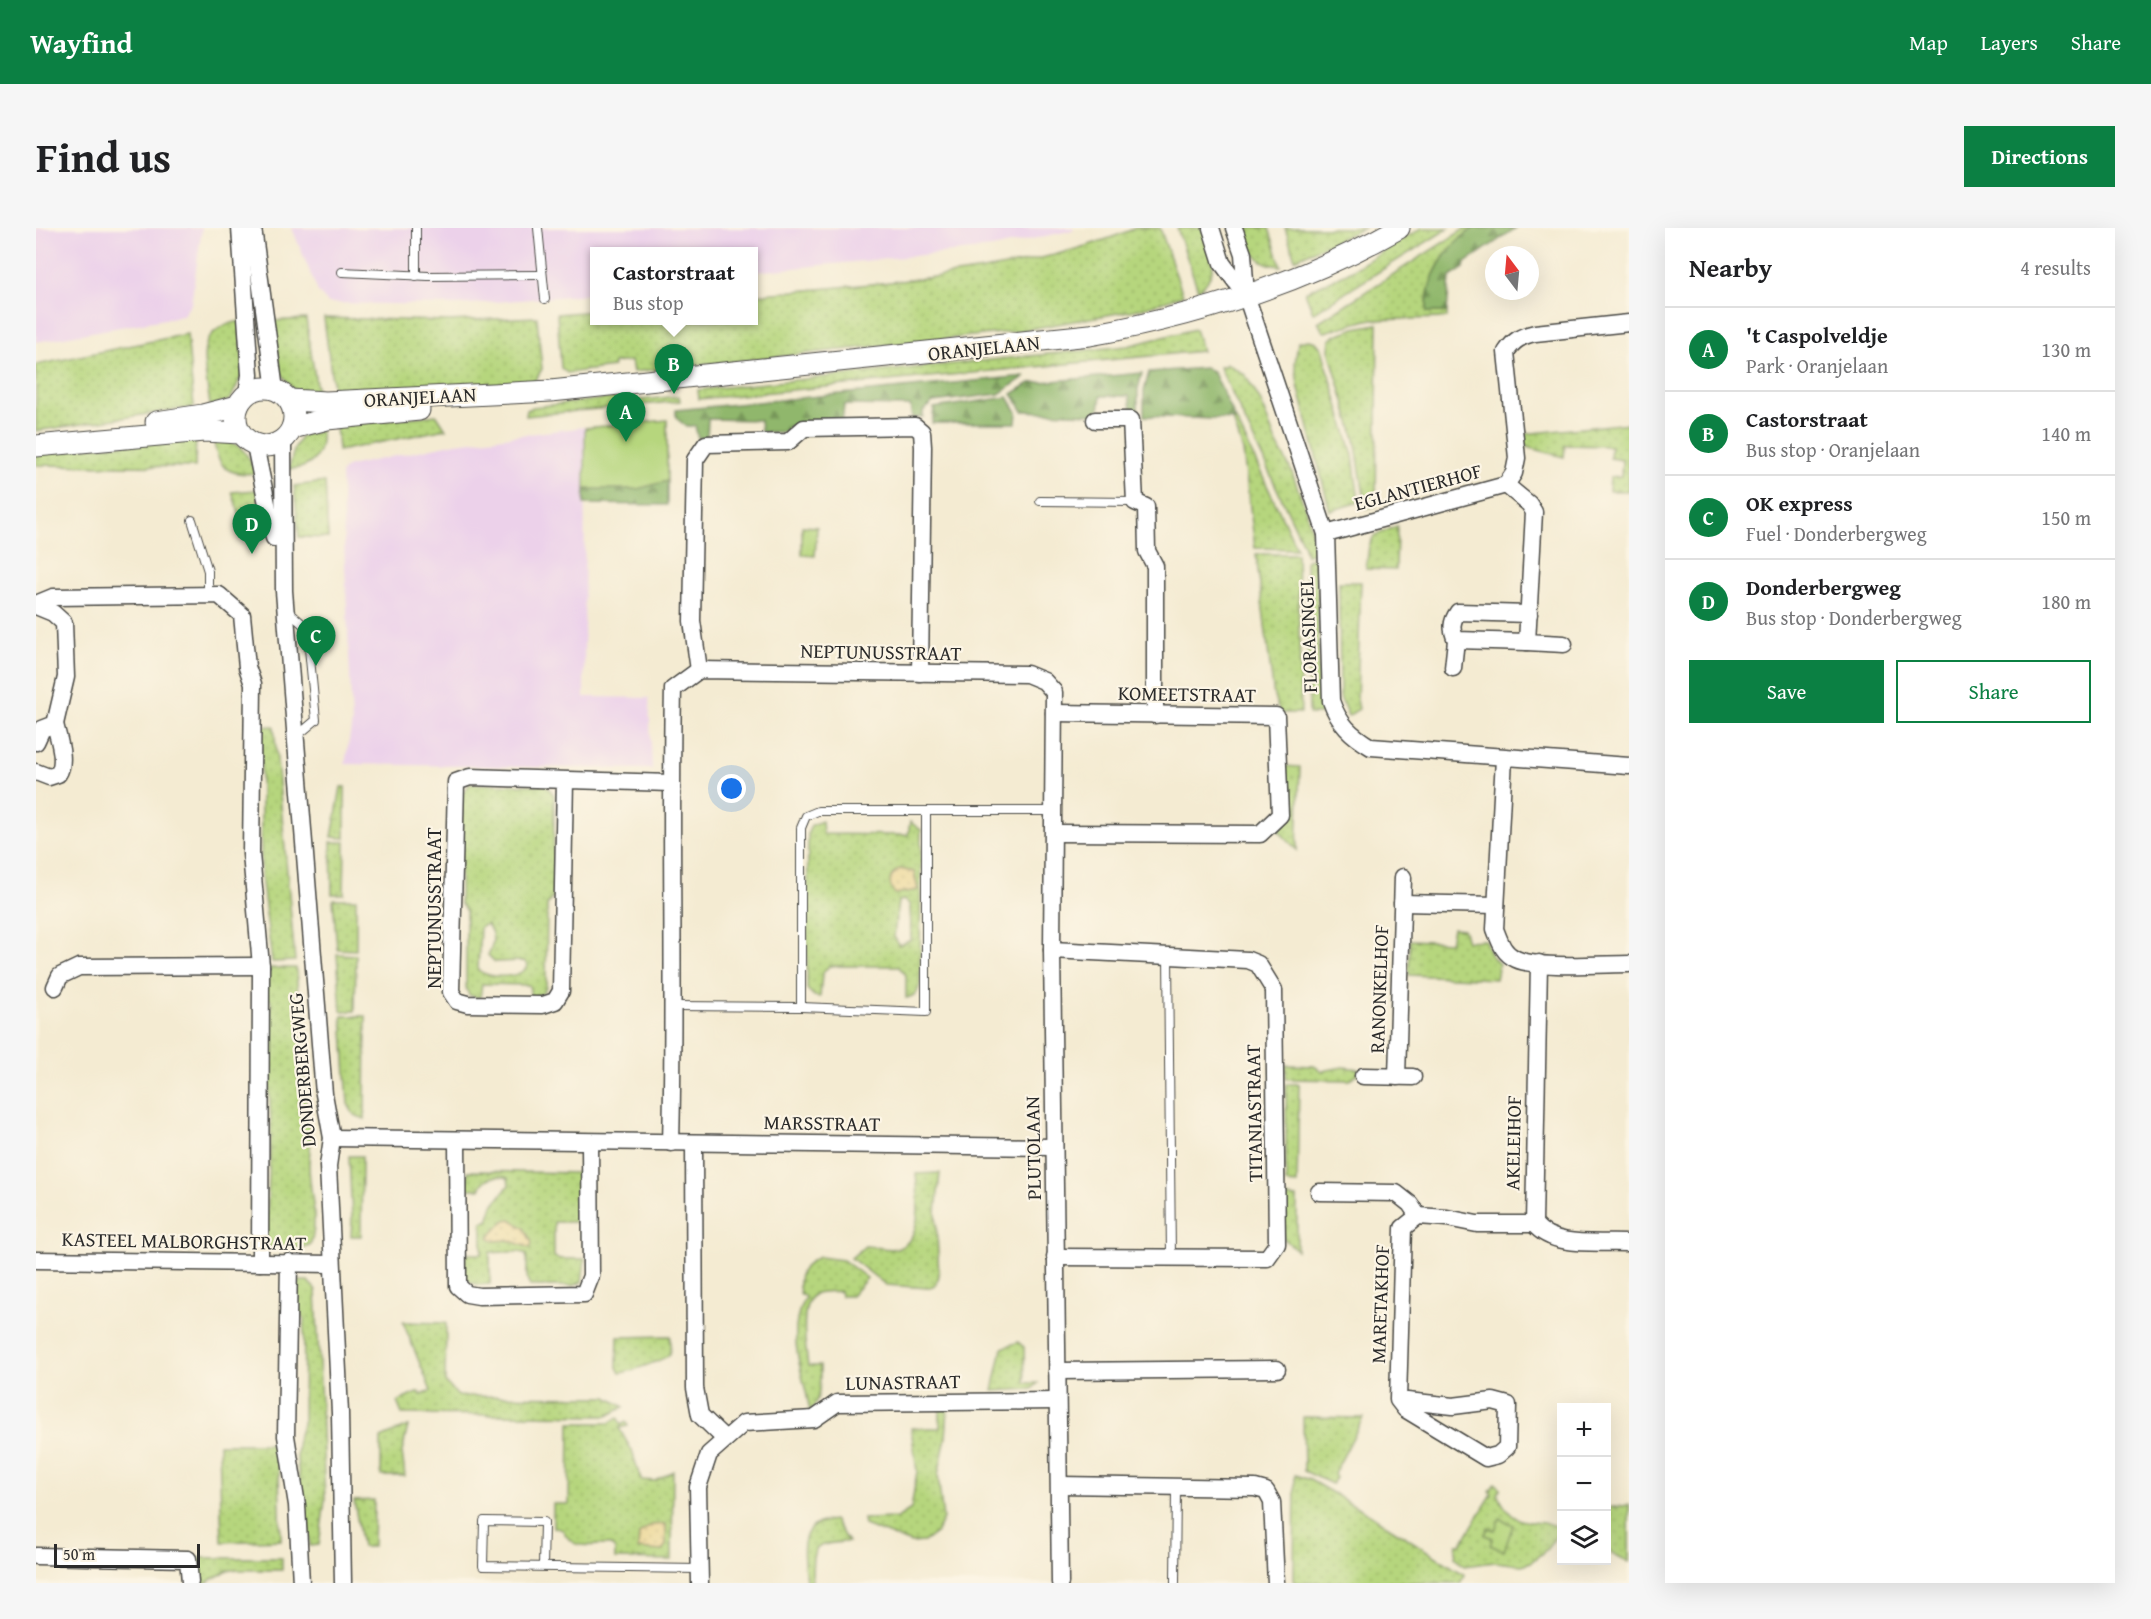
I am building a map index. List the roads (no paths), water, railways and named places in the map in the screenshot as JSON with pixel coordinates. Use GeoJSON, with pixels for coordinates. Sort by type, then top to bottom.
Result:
{"type":"FeatureCollection","features":[{"type":"Feature","properties":{"kind":"street"},"geometry":{"type":"LineString","coordinates":[[240,228],[250,375],[235,415],[247,439]]}},
{"type":"Feature","properties":{"kind":"street"},"geometry":{"type":"LineString","coordinates":[[36,446],[204,430],[247,439],[264,446],[287,434],[293,409],[282,395],[253,228]]}},
{"type":"Feature","properties":{"kind":"street"},"geometry":{"type":"LineString","coordinates":[[1210,228],[1222,263],[1246,295]]}},
{"type":"Feature","properties":{"kind":"street"},"geometry":{"type":"LineString","coordinates":[[1234,228],[1243,254],[1246,295]]}},
{"type":"Feature","properties":{"kind":"street","name":"ORANJELAAN"},"geometry":{"type":"LineString","coordinates":[[282,395],[326,402],[551,391],[1090,335],[1150,324],[1246,295],[1332,262],[1399,228]]}},
{"type":"Feature","properties":{"kind":"street","name":"FLORASINGEL"},"geometry":{"type":"LineString","coordinates":[[1246,295],[1326,534],[1331,701],[1337,717],[1352,735],[1371,747],[1629,766]]}},
{"type":"Feature","properties":{"kind":"street","name":"EGLANTIERHOF"},"geometry":{"type":"LineString","coordinates":[[1326,534],[1506,484],[1514,473],[1517,458],[1506,352],[1512,344],[1522,336],[1535,333],[1629,323]]}},
{"type":"Feature","properties":{"kind":"street"},"geometry":{"type":"LineString","coordinates":[[36,440],[203,415],[242,400],[255,389],[282,395]]}},
{"type":"Feature","properties":{"kind":"street","name":"ORANJELAAN"},"geometry":{"type":"LineString","coordinates":[[287,434],[327,419],[451,408],[551,391]]}},
{"type":"Feature","properties":{"kind":"street"},"geometry":{"type":"LineString","coordinates":[[1095,420],[1131,420],[1135,502],[1146,507],[1147,551],[1155,566],[1155,715]]}},
{"type":"Feature","properties":{"kind":"street"},"geometry":{"type":"LineString","coordinates":[[671,1143],[674,1006],[671,783],[673,689],[699,670],[692,621],[695,460],[706,444],[788,442],[804,428],[915,426],[922,432],[920,673]]}},
{"type":"Feature","properties":{"kind":"street","name":"DONDERBERGWEG"},"geometry":{"type":"LineString","coordinates":[[287,434],[281,479],[284,591],[324,1094],[332,1138],[328,1166],[340,1413],[344,1583]]}},
{"type":"Feature","properties":{"kind":"street","name":"DONDERBERGWEG"},"geometry":{"type":"LineString","coordinates":[[247,439],[264,481],[284,591]]}},
{"type":"Feature","properties":{"kind":"street"},"geometry":{"type":"LineString","coordinates":[[1506,484],[1529,504],[1534,512],[1527,642]]}},
{"type":"Feature","properties":{"kind":"street"},"geometry":{"type":"LineString","coordinates":[[36,605],[53,597],[214,595]]}},
{"type":"Feature","properties":{"kind":"street","name":"DONDERBERGWEG"},"geometry":{"type":"LineString","coordinates":[[214,595],[242,615],[247,668],[253,684],[250,854],[261,966],[260,1263]]}},
{"type":"Feature","properties":{"kind":"street"},"geometry":{"type":"LineString","coordinates":[[36,772],[49,777],[58,774],[61,770],[62,752],[55,723],[66,677],[64,623],[80,596]]}},
{"type":"Feature","properties":{"kind":"street"},"geometry":{"type":"LineString","coordinates":[[36,605],[64,623]]}},
{"type":"Feature","properties":{"kind":"street"},"geometry":{"type":"LineString","coordinates":[[1453,668],[1456,640],[1452,632],[1452,621],[1458,612],[1529,614]]}},
{"type":"Feature","properties":{"kind":"street"},"geometry":{"type":"LineString","coordinates":[[1456,640],[1564,644]]}},
{"type":"Feature","properties":{"kind":"street","name":"NEPTUNUSSTRAAT"},"geometry":{"type":"LineString","coordinates":[[699,670],[1027,674],[1044,681],[1054,692],[1054,713]]}},
{"type":"Feature","properties":{"kind":"street","name":"KOMEETSTRAAT"},"geometry":{"type":"LineString","coordinates":[[1054,713],[1276,716],[1280,815],[1260,834],[1054,833]]}},
{"type":"Feature","properties":{"kind":"street","name":"PLUTOLAAN"},"geometry":{"type":"LineString","coordinates":[[1054,713],[1053,1147],[1060,1583]]}},
{"type":"Feature","properties":{"kind":"street"},"geometry":{"type":"LineString","coordinates":[[36,742],[42,729],[55,723]]}},
{"type":"Feature","properties":{"kind":"street"},"geometry":{"type":"LineString","coordinates":[[1504,758],[1495,929],[1502,948],[1516,959],[1539,963],[1629,964]]}},
{"type":"Feature","properties":{"kind":"street","name":"NEPTUNUSSTRAAT"},"geometry":{"type":"LineString","coordinates":[[565,780],[561,991],[555,1001],[543,1005],[468,1005],[457,1001],[451,992],[456,782],[470,777],[671,783]]}},
{"type":"Feature","properties":{"kind":"street","name":"RANONKELHOF"},"geometry":{"type":"LineString","coordinates":[[1363,1076],[1405,1077],[1403,877]]}},
{"type":"Feature","properties":{"kind":"street","name":"RANONKELHOF"},"geometry":{"type":"LineString","coordinates":[[1402,903],[1496,905]]}},
{"type":"Feature","properties":{"kind":"street","name":"TITANIASTRAAT"},"geometry":{"type":"LineString","coordinates":[[1052,950],[1248,960],[1258,964],[1274,990],[1277,1244],[1267,1258],[1055,1257]]}},
{"type":"Feature","properties":{"kind":"street","name":"AKELEIHOF"},"geometry":{"type":"LineString","coordinates":[[1534,1224],[1539,963]]}},
{"type":"Feature","properties":{"kind":"street"},"geometry":{"type":"LineString","coordinates":[[55,987],[60,976],[79,967],[261,966]]}},
{"type":"Feature","properties":{"kind":"street","name":"MARSSTRAAT"},"geometry":{"type":"LineString","coordinates":[[332,1138],[1053,1147]]}},
{"type":"Feature","properties":{"kind":"street"},"geometry":{"type":"LineString","coordinates":[[457,1140],[458,1286],[467,1294],[479,1296],[584,1294],[591,1276],[590,1142]]}},
{"type":"Feature","properties":{"kind":"street"},"geometry":{"type":"LineString","coordinates":[[694,1143],[695,1388],[700,1415],[725,1439]]}},
{"type":"Feature","properties":{"kind":"street"},"geometry":{"type":"LineString","coordinates":[[1319,1191],[1396,1193],[1410,1204],[1418,1216],[1447,1218],[1477,1224],[1534,1224],[1541,1233],[1554,1239],[1629,1243]]}},
{"type":"Feature","properties":{"kind":"street","name":"MARETAKHOF"},"geometry":{"type":"LineString","coordinates":[[1398,1400],[1403,1228],[1418,1216]]}},
{"type":"Feature","properties":{"kind":"street","name":"KASTEEL MALBORGHSTRAAT"},"geometry":{"type":"LineString","coordinates":[[36,1260],[332,1264]]}},
{"type":"Feature","properties":{"kind":"street"},"geometry":{"type":"LineString","coordinates":[[289,1262],[286,1436],[297,1505],[301,1583]]}},
{"type":"Feature","properties":{"kind":"street"},"geometry":{"type":"LineString","coordinates":[[1057,1371],[1277,1369]]}},
{"type":"Feature","properties":{"kind":"street"},"geometry":{"type":"LineString","coordinates":[[1398,1400],[1453,1406],[1493,1401],[1508,1405],[1506,1447],[1498,1455],[1486,1458],[1405,1409],[1398,1400]]}},
{"type":"Feature","properties":{"kind":"street","name":"LUNASTRAAT"},"geometry":{"type":"LineString","coordinates":[[700,1576],[698,1487],[709,1454],[744,1423],[814,1419],[837,1403],[1056,1401]]}},
{"type":"Feature","properties":{"kind":"street"},"geometry":{"type":"LineString","coordinates":[[1060,1485],[1255,1488],[1266,1491],[1272,1502],[1276,1583]]}},
{"type":"Feature","properties":{"kind":"street"},"geometry":{"type":"LineString","coordinates":[[36,1556],[188,1559],[190,1582]]}},
{"type":"Feature","properties":{"kind":"lane"},"geometry":{"type":"LineString","coordinates":[[416,228],[416,276]]}},
{"type":"Feature","properties":{"kind":"lane"},"geometry":{"type":"LineString","coordinates":[[538,228],[545,299]]}},
{"type":"Feature","properties":{"kind":"lane"},"geometry":{"type":"LineString","coordinates":[[342,272],[416,276],[542,275]]}},
{"type":"Feature","properties":{"kind":"lane"},"geometry":{"type":"LineString","coordinates":[[1040,501],[1135,502]]}},
{"type":"Feature","properties":{"kind":"lane"},"geometry":{"type":"LineString","coordinates":[[192,520],[214,595]]}},
{"type":"Feature","properties":{"kind":"lane"},"geometry":{"type":"LineString","coordinates":[[801,1007],[801,828],[806,816],[818,811],[1053,811]]}},
{"type":"Feature","properties":{"kind":"lane"},"geometry":{"type":"LineString","coordinates":[[674,1006],[801,1007],[926,1012],[926,812]]}},
{"type":"Feature","properties":{"kind":"lane"},"geometry":{"type":"LineString","coordinates":[[1168,955],[1171,1256]]}},
{"type":"Feature","properties":{"kind":"lane"},"geometry":{"type":"LineString","coordinates":[[1175,1583],[1176,1488]]}},
{"type":"Feature","properties":{"kind":"lane","name":"LUNASTRAAT"},"geometry":{"type":"LineString","coordinates":[[543,1567],[544,1522],[484,1521],[483,1566],[700,1576]]}},
{"type":"Feature","properties":{"kind":"place","name":"Castorstraat"},"geometry":{"type":"Point","coordinates":[674,394]}},
{"type":"Feature","properties":{"kind":"place","name":"'t Caspolveldje"},"geometry":{"type":"Point","coordinates":[626,442]}},
{"type":"Feature","properties":{"kind":"place","name":"Donderbergweg"},"geometry":{"type":"Point","coordinates":[252,554]}},
{"type":"Feature","properties":{"kind":"place","name":"OK express"},"geometry":{"type":"Point","coordinates":[316,666]}}]}
